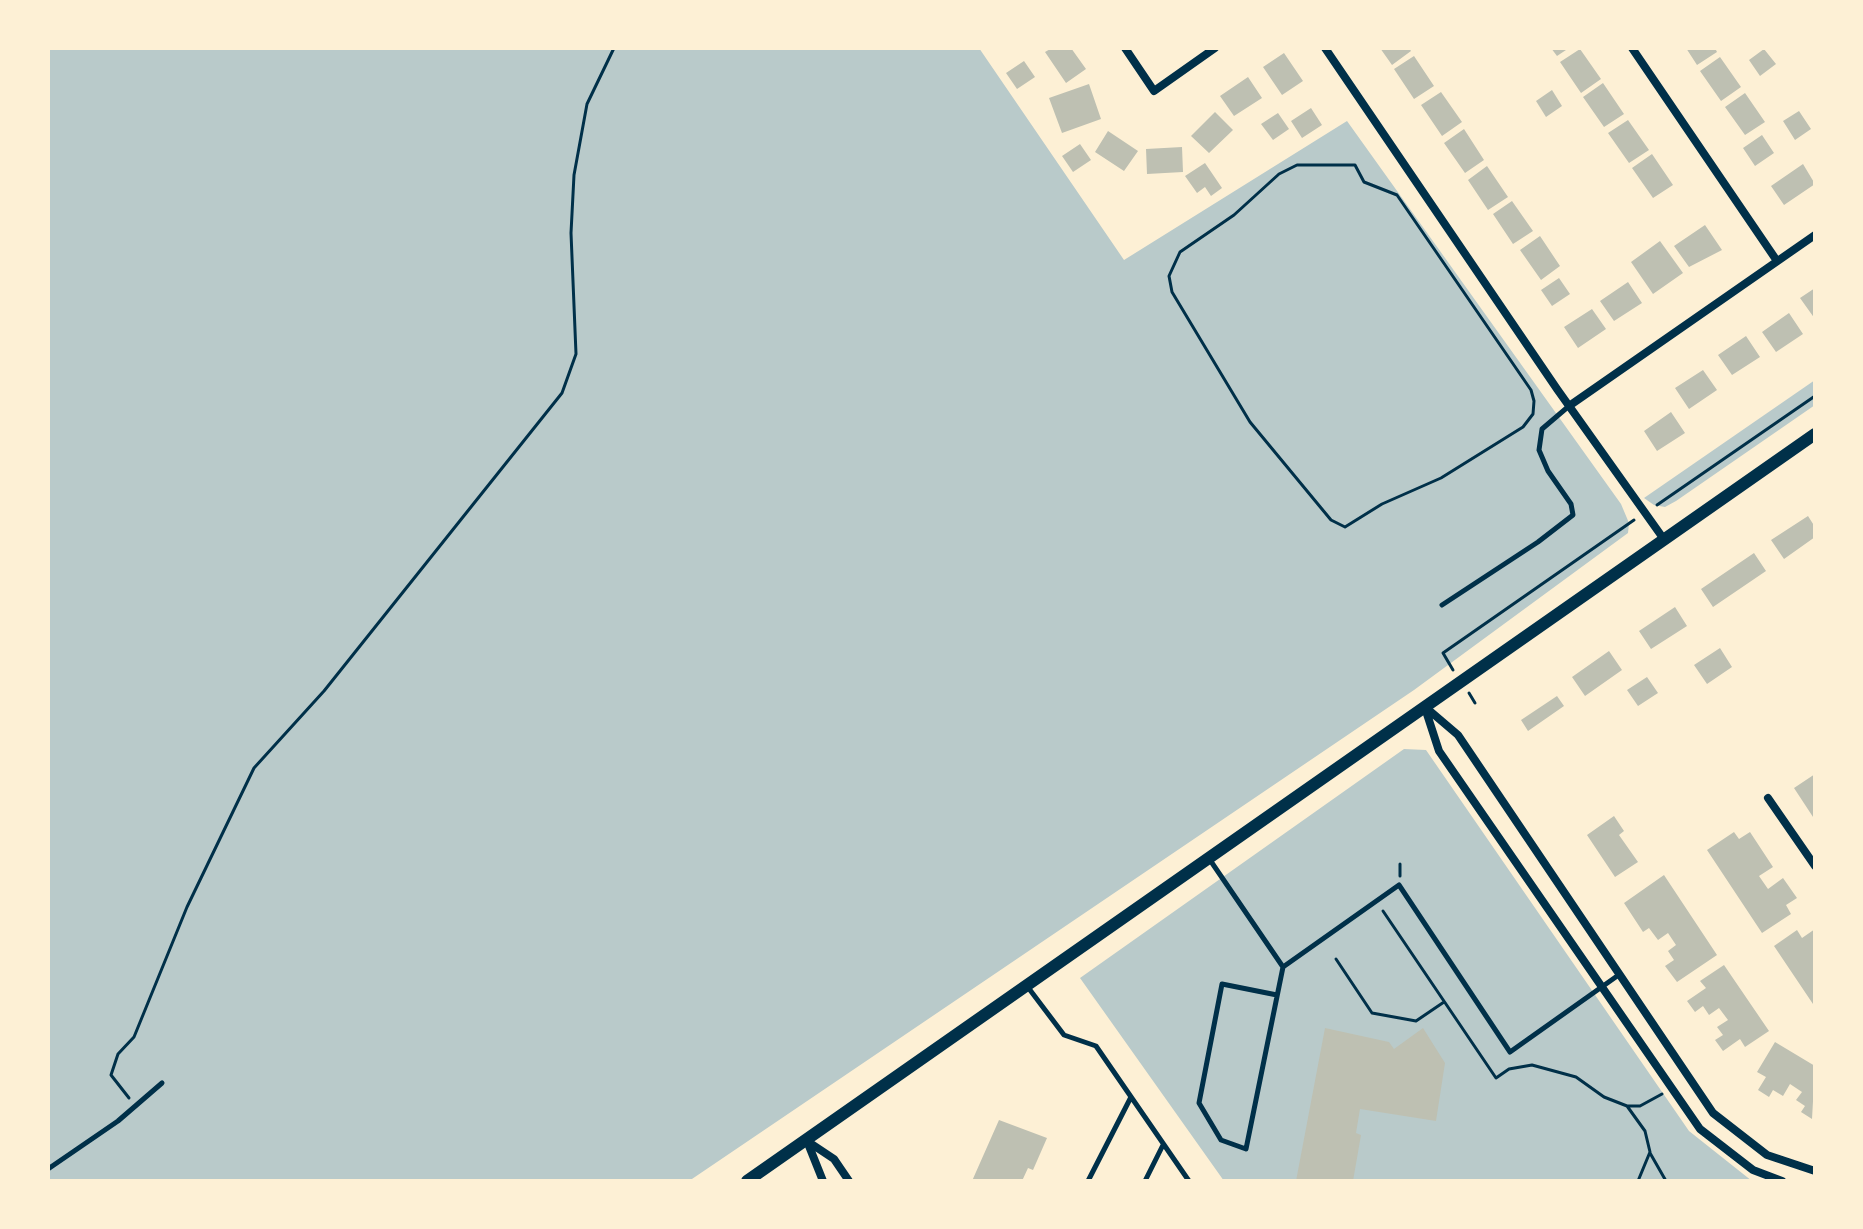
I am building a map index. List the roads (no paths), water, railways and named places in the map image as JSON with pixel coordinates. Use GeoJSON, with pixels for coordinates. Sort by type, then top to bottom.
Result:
{"type":"FeatureCollection","features":[{"type":"Feature","properties":{"kind":"street"},"geometry":{"type":"LineString","coordinates":[[1125,48],[1154,91],[1215,48]]}},
{"type":"Feature","properties":{"kind":"street"},"geometry":{"type":"LineString","coordinates":[[1325,48],[1569,406],[1663,538]]}},
{"type":"Feature","properties":{"kind":"street"},"geometry":{"type":"LineString","coordinates":[[1632,48],[1777,261]]}},
{"type":"Feature","properties":{"kind":"street"},"geometry":{"type":"LineString","coordinates":[[1569,406],[1815,235]]}},
{"type":"Feature","properties":{"kind":"street"},"geometry":{"type":"LineString","coordinates":[[747,1181],[1815,434]]}},
{"type":"Feature","properties":{"kind":"street"},"geometry":{"type":"LineString","coordinates":[[1424,706],[1458,735],[1713,1113],[1767,1155],[1815,1171]]}},
{"type":"Feature","properties":{"kind":"street"},"geometry":{"type":"LineString","coordinates":[[1424,706],[1439,751],[1700,1129],[1753,1170],[1782,1181]]}},
{"type":"Feature","properties":{"kind":"street"},"geometry":{"type":"LineString","coordinates":[[1768,798],[1815,866]]}},
{"type":"Feature","properties":{"kind":"street"},"geometry":{"type":"LineString","coordinates":[[1666,1083],[1683,1070]]}},
{"type":"Feature","properties":{"kind":"street"},"geometry":{"type":"LineString","coordinates":[[807,1141],[823,1181]]}},
{"type":"Feature","properties":{"kind":"street"},"geometry":{"type":"LineString","coordinates":[[807,1141],[834,1159],[849,1181]]}},
{"type":"Feature","properties":{"kind":"lane"},"geometry":{"type":"LineString","coordinates":[[1442,605],[1538,542],[1573,515],[1571,504],[1548,471],[1539,450],[1542,429],[1569,406]]}},
{"type":"Feature","properties":{"kind":"lane"},"geometry":{"type":"LineString","coordinates":[[1208,858],[1283,967]]}},
{"type":"Feature","properties":{"kind":"lane"},"geometry":{"type":"LineString","coordinates":[[1277,995],[1222,984],[1216,1013],[1199,1103],[1221,1140],[1246,1149],[1283,967],[1399,885],[1510,1052],[1621,973]]}},
{"type":"Feature","properties":{"kind":"lane"},"geometry":{"type":"LineString","coordinates":[[1027,986],[1064,1035],[1096,1046],[1189,1181]]}},
{"type":"Feature","properties":{"kind":"lane"},"geometry":{"type":"LineString","coordinates":[[48,1169],[137,1106],[162,1083]]}},
{"type":"Feature","properties":{"kind":"lane"},"geometry":{"type":"LineString","coordinates":[[1088,1181],[1131,1097]]}},
{"type":"Feature","properties":{"kind":"lane"},"geometry":{"type":"LineString","coordinates":[[1145,1181],[1163,1145]]}}]}
